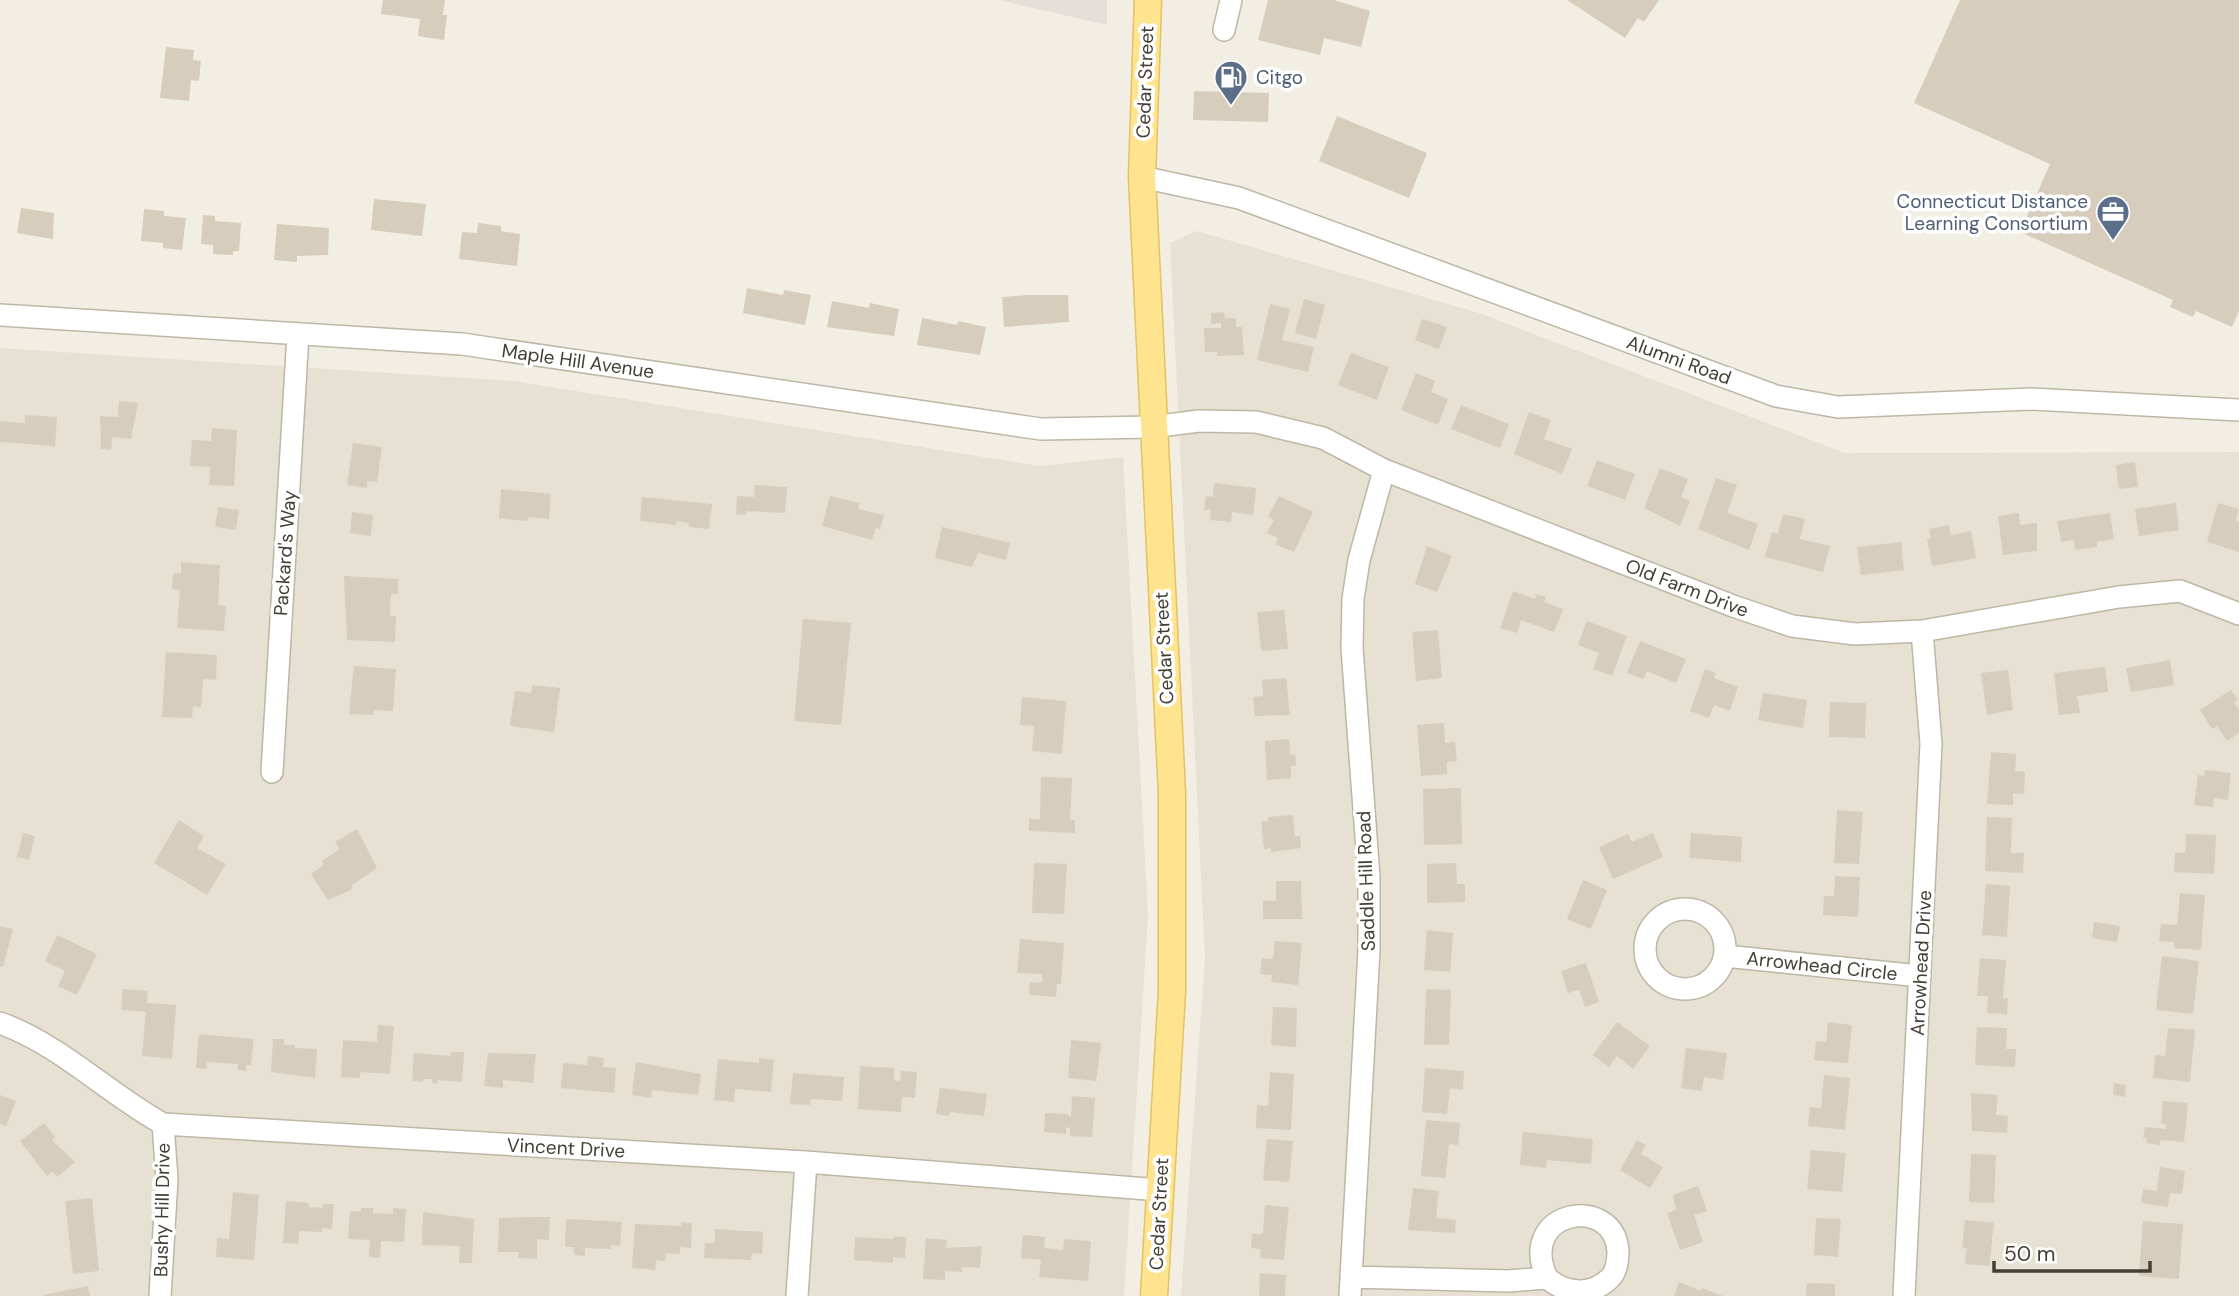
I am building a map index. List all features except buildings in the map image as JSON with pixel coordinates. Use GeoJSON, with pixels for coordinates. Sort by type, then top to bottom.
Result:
{"type":"FeatureCollection","features":[{"type":"Feature","properties":{"kind":"main road","name":"Cedar Street"},"geometry":{"type":"LineString","coordinates":[[1149,0],[1142,177],[1152,427],[1172,794],[1172,991],[1154,1296]]}},
{"type":"Feature","properties":{"kind":"street"},"geometry":{"type":"LineString","coordinates":[[1224,30],[1231,0]]}},
{"type":"Feature","properties":{"kind":"street","name":"Alumni Road"},"geometry":{"type":"LineString","coordinates":[[1142,177],[1239,198],[1776,396],[1838,407],[2031,399],[2239,410]]}},
{"type":"Feature","properties":{"kind":"street","name":"Maple Hill Avenue"},"geometry":{"type":"LineString","coordinates":[[0,315],[461,344],[1041,429],[1152,427]]}},
{"type":"Feature","properties":{"kind":"street","name":"Packard's Way"},"geometry":{"type":"LineString","coordinates":[[272,772],[298,334]]}},
{"type":"Feature","properties":{"kind":"street","name":"Old Farm Drive"},"geometry":{"type":"LineString","coordinates":[[1152,427],[1199,421],[1256,422],[1322,438],[1384,470],[1792,626],[1855,634],[1922,631],[2119,597],[2180,591],[2239,614]]}},
{"type":"Feature","properties":{"kind":"street","name":"Saddle Hill Road"},"geometry":{"type":"LineString","coordinates":[[1350,1286],[1369,950],[1369,877],[1352,648],[1353,600],[1359,560],[1384,470]]}},
{"type":"Feature","properties":{"kind":"street","name":"Arrowhead Drive"},"geometry":{"type":"LineString","coordinates":[[1904,1296],[1931,744],[1922,631]]}},
{"type":"Feature","properties":{"kind":"street","name":"Arrowhead Circle"},"geometry":{"type":"LineString","coordinates":[[1725,956],[1920,976]]}},
{"type":"Feature","properties":{"kind":"street","name":"Vincent Drive"},"geometry":{"type":"LineString","coordinates":[[0,1023],[26,1033],[132,1107],[163,1124],[806,1162],[1160,1191]]}},
{"type":"Feature","properties":{"kind":"street","name":"Bushy Hill Drive"},"geometry":{"type":"LineString","coordinates":[[159,1296],[167,1179],[163,1124]]}},
{"type":"Feature","properties":{"kind":"street"},"geometry":{"type":"LineString","coordinates":[[797,1296],[806,1162]]}},
{"type":"Feature","properties":{"kind":"street"},"geometry":{"type":"LineString","coordinates":[[1350,1286],[1547,1278]]}},
{"type":"Feature","properties":{"kind":"shaded area"},"geometry":{"type":"Polygon","coordinates":[[[999,0],[1107,0],[1107,25],[999,0]]]}},
{"type":"Feature","properties":{"kind":"shaded area"},"geometry":{"type":"Polygon","coordinates":[[[1197,231],[1479,313],[1845,453],[2239,452],[2239,1296],[1181,1296],[1205,958],[1170,243],[1197,231]]]}},
{"type":"Feature","properties":{"kind":"shaded area"},"geometry":{"type":"Polygon","coordinates":[[[0,348],[514,381],[1039,466],[1123,457],[1148,915],[1124,1296],[0,1296],[0,348]]]}},
{"type":"Feature","properties":{"kind":"place","name":"Citgo"},"geometry":{"type":"Point","coordinates":[1231,107]}},
{"type":"Feature","properties":{"kind":"place","name":"Connecticut Distance Learning Consortium"},"geometry":{"type":"Point","coordinates":[2113,242]}}]}
